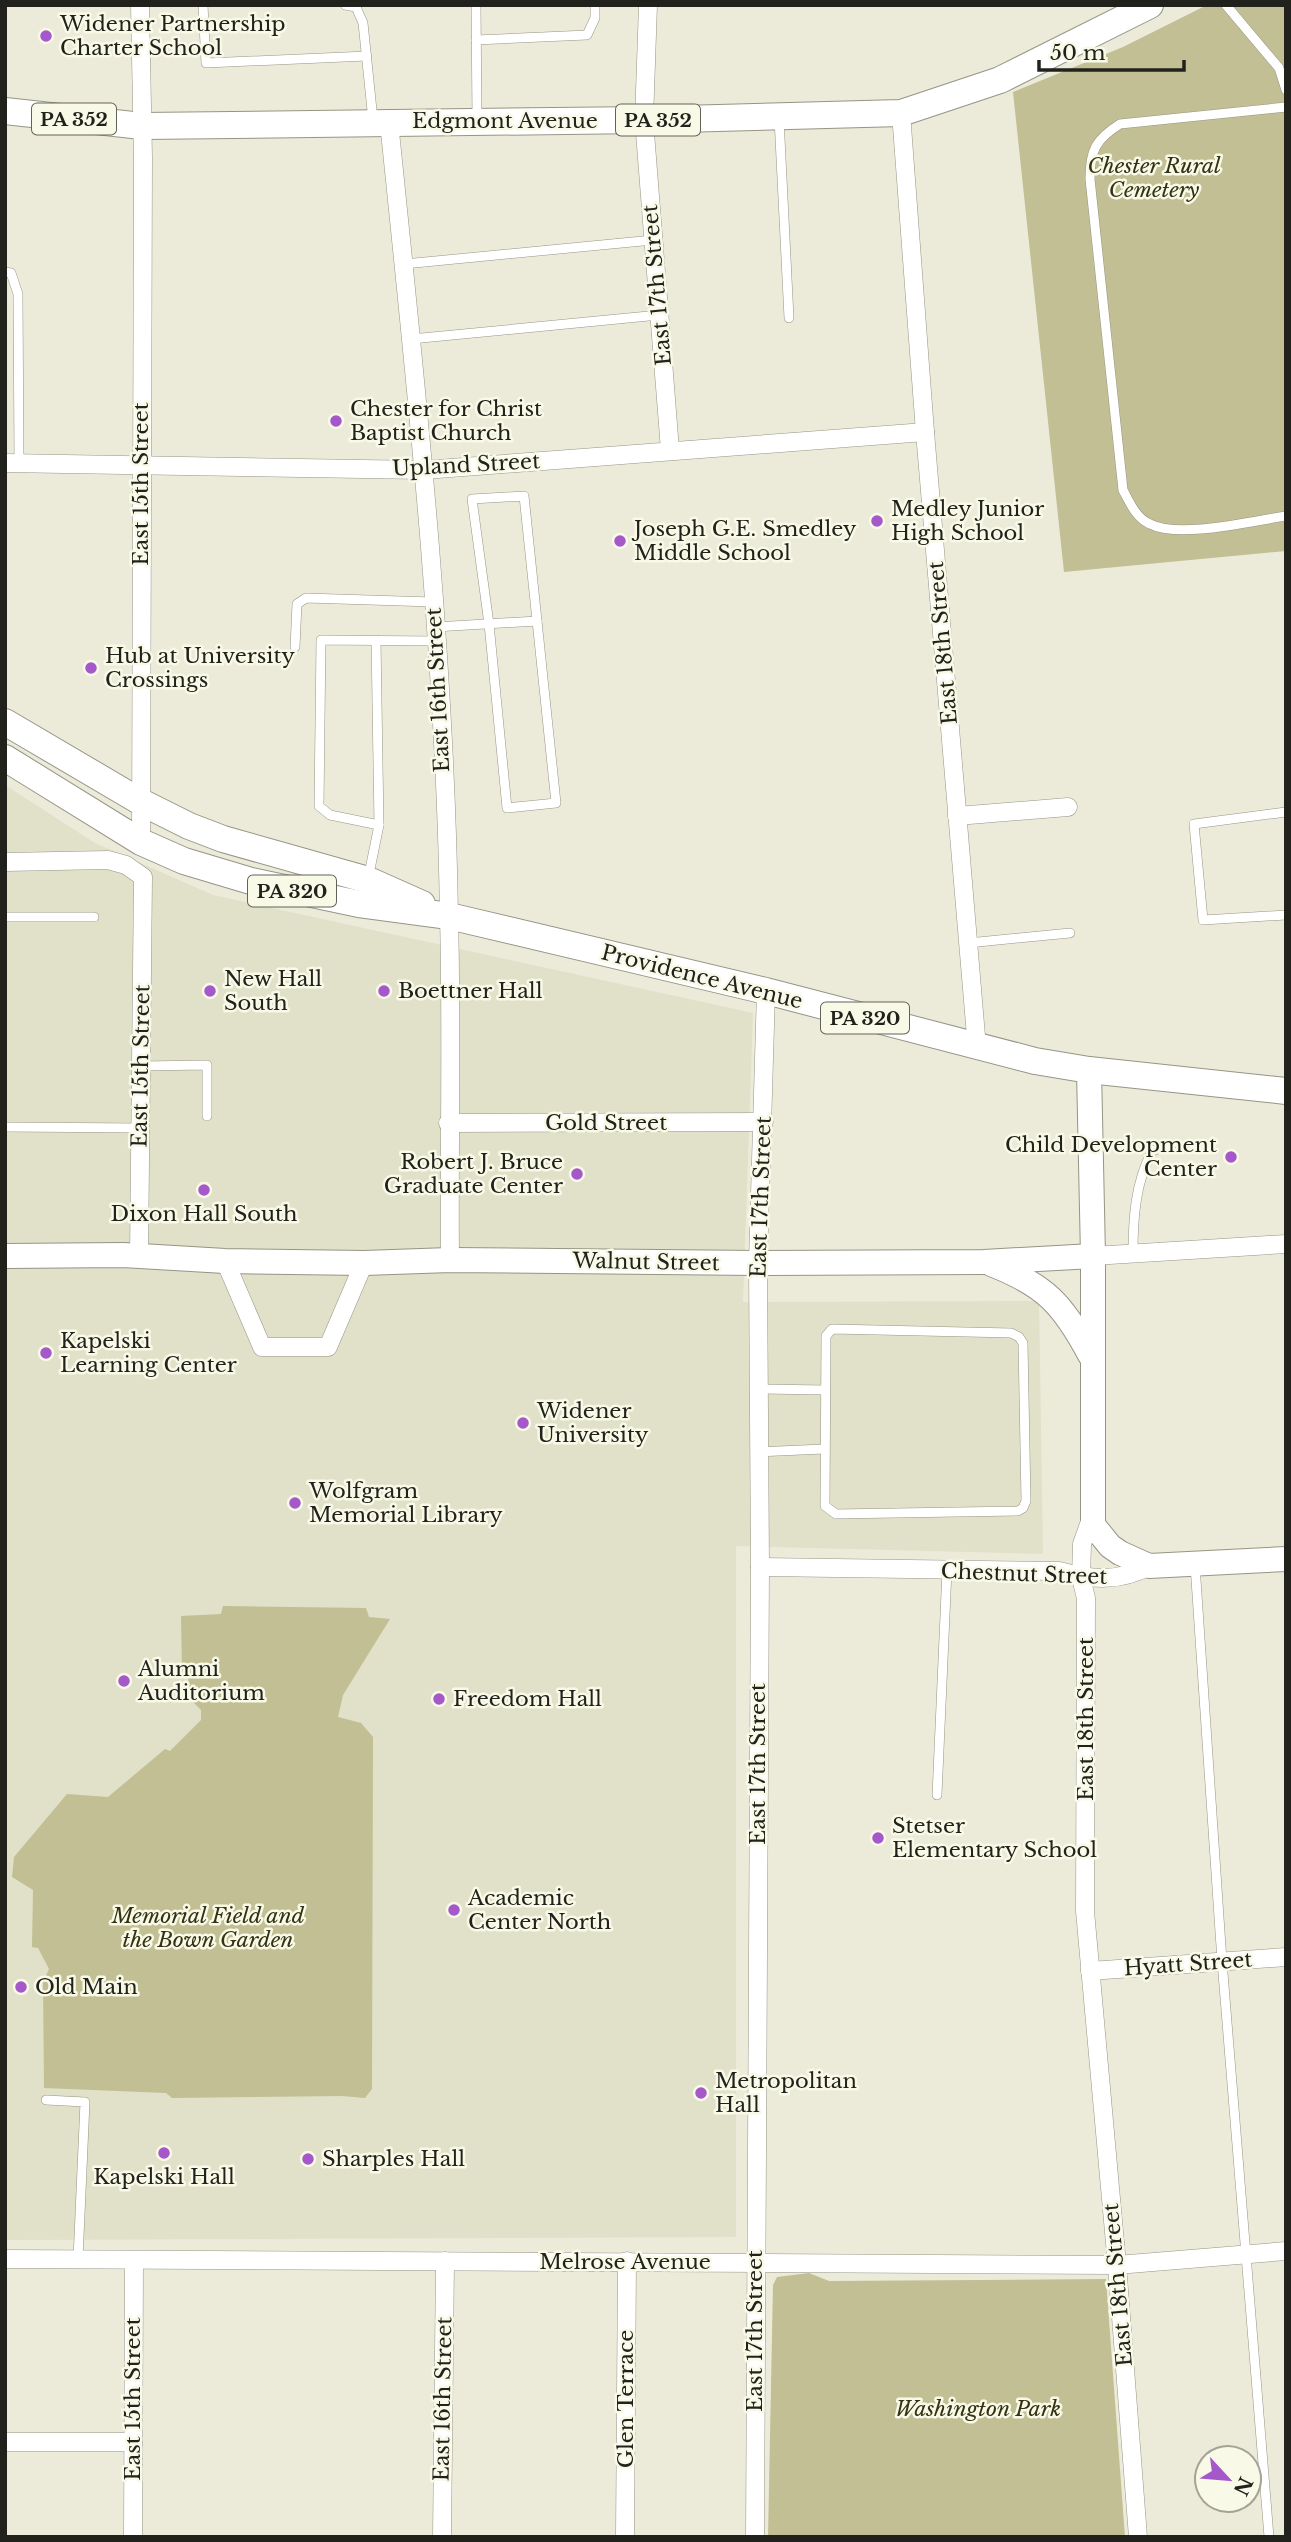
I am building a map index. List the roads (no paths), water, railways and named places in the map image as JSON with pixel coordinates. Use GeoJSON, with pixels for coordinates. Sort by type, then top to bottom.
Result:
{"type":"FeatureCollection","features":[{"type":"Feature","properties":{"kind":"main road","name":"Edgmont Avenue"},"geometry":{"type":"LineString","coordinates":[[5,111],[142,126],[644,120],[901,113],[1000,80],[1150,5]]}},
{"type":"Feature","properties":{"kind":"main road","name":"Providence Avenue"},"geometry":{"type":"LineString","coordinates":[[5,722],[141,802],[189,826],[223,839],[368,880],[449,916]]}},
{"type":"Feature","properties":{"kind":"main road","name":"Providence Avenue"},"geometry":{"type":"LineString","coordinates":[[5,758],[141,842],[184,861],[274,887],[359,904],[449,916],[766,991],[1035,1062],[1286,1091]]}},
{"type":"Feature","properties":{"kind":"street","name":"East 15th Street"},"geometry":{"type":"LineString","coordinates":[[139,5],[142,126],[141,842]]}},
{"type":"Feature","properties":{"kind":"street","name":"East 17th Street"},"geometry":{"type":"LineString","coordinates":[[648,5],[644,120],[670,450]]}},
{"type":"Feature","properties":{"kind":"street","name":"East 18th Street"},"geometry":{"type":"LineString","coordinates":[[901,113],[977,1048]]}},
{"type":"Feature","properties":{"kind":"street","name":"East 16th Street"},"geometry":{"type":"LineString","coordinates":[[381,122],[404,264],[424,470],[435,634],[449,916],[450,1260]]}},
{"type":"Feature","properties":{"kind":"street","name":"Upland Street"},"geometry":{"type":"LineString","coordinates":[[12,463],[424,470],[925,432]]}},
{"type":"Feature","properties":{"kind":"street"},"geometry":{"type":"LineString","coordinates":[[957,816],[1068,807]]}},
{"type":"Feature","properties":{"kind":"street","name":"East 15th Street"},"geometry":{"type":"LineString","coordinates":[[5,862],[108,860],[126,865],[143,877],[139,1256]]}},
{"type":"Feature","properties":{"kind":"street","name":"East 17th Street"},"geometry":{"type":"LineString","coordinates":[[755,2537],[760,1567],[758,1263],[766,991]]}},
{"type":"Feature","properties":{"kind":"street","name":"East 18th Street"},"geometry":{"type":"LineString","coordinates":[[1088,1070],[1093,1256],[1092,1516],[1082,1544],[1081,1578],[1086,1598],[1085,1911],[1117,2264],[1138,2537]]}},
{"type":"Feature","properties":{"kind":"street","name":"Gold Street"},"geometry":{"type":"LineString","coordinates":[[448,1123],[764,1122]]}},
{"type":"Feature","properties":{"kind":"street","name":"Walnut Street"},"geometry":{"type":"LineString","coordinates":[[5,1256],[139,1256],[225,1261],[364,1263],[450,1260],[984,1262],[1286,1244]]}},
{"type":"Feature","properties":{"kind":"street"},"geometry":{"type":"LineString","coordinates":[[225,1261],[262,1347],[328,1348],[364,1263]]}},
{"type":"Feature","properties":{"kind":"street"},"geometry":{"type":"LineString","coordinates":[[984,1262],[1020,1275],[1046,1293],[1072,1320],[1092,1359]]}},
{"type":"Feature","properties":{"kind":"street"},"geometry":{"type":"LineString","coordinates":[[1092,1516],[1098,1532],[1110,1546],[1149,1566]]}},
{"type":"Feature","properties":{"kind":"street","name":"Chestnut Street"},"geometry":{"type":"LineString","coordinates":[[760,1567],[1059,1571],[1081,1578],[1126,1577],[1149,1566],[1286,1559]]}},
{"type":"Feature","properties":{"kind":"street","name":"Hyatt Street"},"geometry":{"type":"LineString","coordinates":[[1090,1971],[1286,1957]]}},
{"type":"Feature","properties":{"kind":"street","name":"Melrose Avenue"},"geometry":{"type":"LineString","coordinates":[[5,2259],[1117,2264],[1286,2251]]}},
{"type":"Feature","properties":{"kind":"street","name":"East 15th Street"},"geometry":{"type":"LineString","coordinates":[[133,2537],[134,2261]]}},
{"type":"Feature","properties":{"kind":"street","name":"East 16th Street"},"geometry":{"type":"LineString","coordinates":[[442,2537],[445,2261]]}},
{"type":"Feature","properties":{"kind":"street","name":"Glen Terrace"},"geometry":{"type":"LineString","coordinates":[[625,2537],[627,2261]]}},
{"type":"Feature","properties":{"kind":"street"},"geometry":{"type":"LineString","coordinates":[[5,2442],[133,2442]]}},
{"type":"Feature","properties":{"kind":"lane"},"geometry":{"type":"LineString","coordinates":[[203,5],[206,62],[367,56]]}},
{"type":"Feature","properties":{"kind":"lane"},"geometry":{"type":"LineString","coordinates":[[345,5],[356,7],[363,23],[381,122]]}},
{"type":"Feature","properties":{"kind":"lane"},"geometry":{"type":"LineString","coordinates":[[476,5],[477,121]]}},
{"type":"Feature","properties":{"kind":"lane"},"geometry":{"type":"LineString","coordinates":[[476,40],[587,36],[596,18],[595,5]]}},
{"type":"Feature","properties":{"kind":"lane"},"geometry":{"type":"LineString","coordinates":[[1226,5],[1279,68],[1286,90]]}},
{"type":"Feature","properties":{"kind":"lane"},"geometry":{"type":"LineString","coordinates":[[1286,107],[1121,124],[1104,134],[1095,146],[1090,162],[1090,179],[1123,490],[1134,511],[1149,524],[1195,530],[1286,516]]}},
{"type":"Feature","properties":{"kind":"lane"},"geometry":{"type":"LineString","coordinates":[[779,116],[789,318]]}},
{"type":"Feature","properties":{"kind":"lane"},"geometry":{"type":"LineString","coordinates":[[404,264],[653,240]]}},
{"type":"Feature","properties":{"kind":"lane"},"geometry":{"type":"LineString","coordinates":[[5,272],[11,273],[18,294],[12,463]]}},
{"type":"Feature","properties":{"kind":"lane"},"geometry":{"type":"LineString","coordinates":[[411,339],[659,315]]}},
{"type":"Feature","properties":{"kind":"lane"},"geometry":{"type":"LineString","coordinates":[[524,496],[556,803],[507,808],[489,624],[472,499],[524,496]]}},
{"type":"Feature","properties":{"kind":"lane"},"geometry":{"type":"LineString","coordinates":[[295,647],[297,604],[306,598],[433,602]]}},
{"type":"Feature","properties":{"kind":"lane"},"geometry":{"type":"LineString","coordinates":[[379,825],[330,815],[319,806],[321,640],[376,640],[435,634],[489,624],[537,621]]}},
{"type":"Feature","properties":{"kind":"lane"},"geometry":{"type":"LineString","coordinates":[[368,880],[379,825],[376,640]]}},
{"type":"Feature","properties":{"kind":"lane"},"geometry":{"type":"LineString","coordinates":[[1286,812],[1194,824],[1203,920],[1286,915]]}},
{"type":"Feature","properties":{"kind":"lane"},"geometry":{"type":"LineString","coordinates":[[5,917],[94,917]]}},
{"type":"Feature","properties":{"kind":"lane"},"geometry":{"type":"LineString","coordinates":[[968,943],[1070,933]]}},
{"type":"Feature","properties":{"kind":"lane"},"geometry":{"type":"LineString","coordinates":[[142,1066],[206,1065],[207,1116]]}},
{"type":"Feature","properties":{"kind":"lane"},"geometry":{"type":"LineString","coordinates":[[5,1128],[141,1128]]}},
{"type":"Feature","properties":{"kind":"lane"},"geometry":{"type":"LineString","coordinates":[[1133,1254],[1133,1216],[1146,1163],[1152,1151],[1172,1144]]}},
{"type":"Feature","properties":{"kind":"lane"},"geometry":{"type":"LineString","coordinates":[[832,1329],[1011,1333],[1023,1343],[1026,1501],[1018,1511],[836,1514],[825,1506],[824,1449],[827,1336],[832,1329]]}},
{"type":"Feature","properties":{"kind":"lane"},"geometry":{"type":"LineString","coordinates":[[759,1390],[825,1390]]}},
{"type":"Feature","properties":{"kind":"lane"},"geometry":{"type":"LineString","coordinates":[[759,1452],[824,1449]]}},
{"type":"Feature","properties":{"kind":"lane"},"geometry":{"type":"LineString","coordinates":[[1195,1563],[1222,1961],[1269,2537]]}},
{"type":"Feature","properties":{"kind":"lane"},"geometry":{"type":"LineString","coordinates":[[937,1795],[947,1570]]}},
{"type":"Feature","properties":{"kind":"lane"},"geometry":{"type":"LineString","coordinates":[[46,2101],[85,2102],[78,2259]]}},
{"type":"Feature","properties":{"kind":"place","name":"Widener Partnership Charter School"},"geometry":{"type":"Point","coordinates":[46,36]}},
{"type":"Feature","properties":{"kind":"place","name":"Chester for Christ Baptist Church"},"geometry":{"type":"Point","coordinates":[336,421]}},
{"type":"Feature","properties":{"kind":"place","name":"Medley Junior High School"},"geometry":{"type":"Point","coordinates":[877,521]}},
{"type":"Feature","properties":{"kind":"place","name":"Joseph G.E. Smedley Middle School"},"geometry":{"type":"Point","coordinates":[620,541]}},
{"type":"Feature","properties":{"kind":"place","name":"Hub at University Crossings"},"geometry":{"type":"Point","coordinates":[91,668]}},
{"type":"Feature","properties":{"kind":"place","name":"New Hall South"},"geometry":{"type":"Point","coordinates":[210,991]}},
{"type":"Feature","properties":{"kind":"place","name":"Boettner Hall"},"geometry":{"type":"Point","coordinates":[384,991]}},
{"type":"Feature","properties":{"kind":"place","name":"Child Development Center"},"geometry":{"type":"Point","coordinates":[1231,1157]}},
{"type":"Feature","properties":{"kind":"place","name":"Robert J. Bruce Graduate Center"},"geometry":{"type":"Point","coordinates":[577,1174]}},
{"type":"Feature","properties":{"kind":"place","name":"Dixon Hall South"},"geometry":{"type":"Point","coordinates":[204,1190]}},
{"type":"Feature","properties":{"kind":"place","name":"Kapelski Learning Center"},"geometry":{"type":"Point","coordinates":[46,1353]}},
{"type":"Feature","properties":{"kind":"place","name":"Widener University"},"geometry":{"type":"Point","coordinates":[523,1423]}},
{"type":"Feature","properties":{"kind":"place","name":"Wolfgram Memorial Library"},"geometry":{"type":"Point","coordinates":[295,1503]}},
{"type":"Feature","properties":{"kind":"place","name":"Alumni Auditorium"},"geometry":{"type":"Point","coordinates":[124,1681]}},
{"type":"Feature","properties":{"kind":"place","name":"Freedom Hall"},"geometry":{"type":"Point","coordinates":[439,1699]}},
{"type":"Feature","properties":{"kind":"place","name":"Stetser Elementary School"},"geometry":{"type":"Point","coordinates":[878,1838]}},
{"type":"Feature","properties":{"kind":"place","name":"Academic Center North"},"geometry":{"type":"Point","coordinates":[454,1910]}},
{"type":"Feature","properties":{"kind":"place","name":"Old Main"},"geometry":{"type":"Point","coordinates":[21,1987]}},
{"type":"Feature","properties":{"kind":"place","name":"Metropolitan Hall"},"geometry":{"type":"Point","coordinates":[701,2093]}},
{"type":"Feature","properties":{"kind":"place","name":"Kapelski Hall"},"geometry":{"type":"Point","coordinates":[164,2153]}},
{"type":"Feature","properties":{"kind":"place","name":"Sharples Hall"},"geometry":{"type":"Point","coordinates":[308,2159]}},
{"type":"Feature","properties":{"kind":"park label","name":"Chester Rural Cemetery"},"geometry":{"type":"Point","coordinates":[1154,178]}},
{"type":"Feature","properties":{"kind":"park label","name":"Memorial Field and the Bown Garden"},"geometry":{"type":"Point","coordinates":[208,1928]}},
{"type":"Feature","properties":{"kind":"park label","name":"Washington Park"},"geometry":{"type":"Point","coordinates":[978,2409]}}]}
